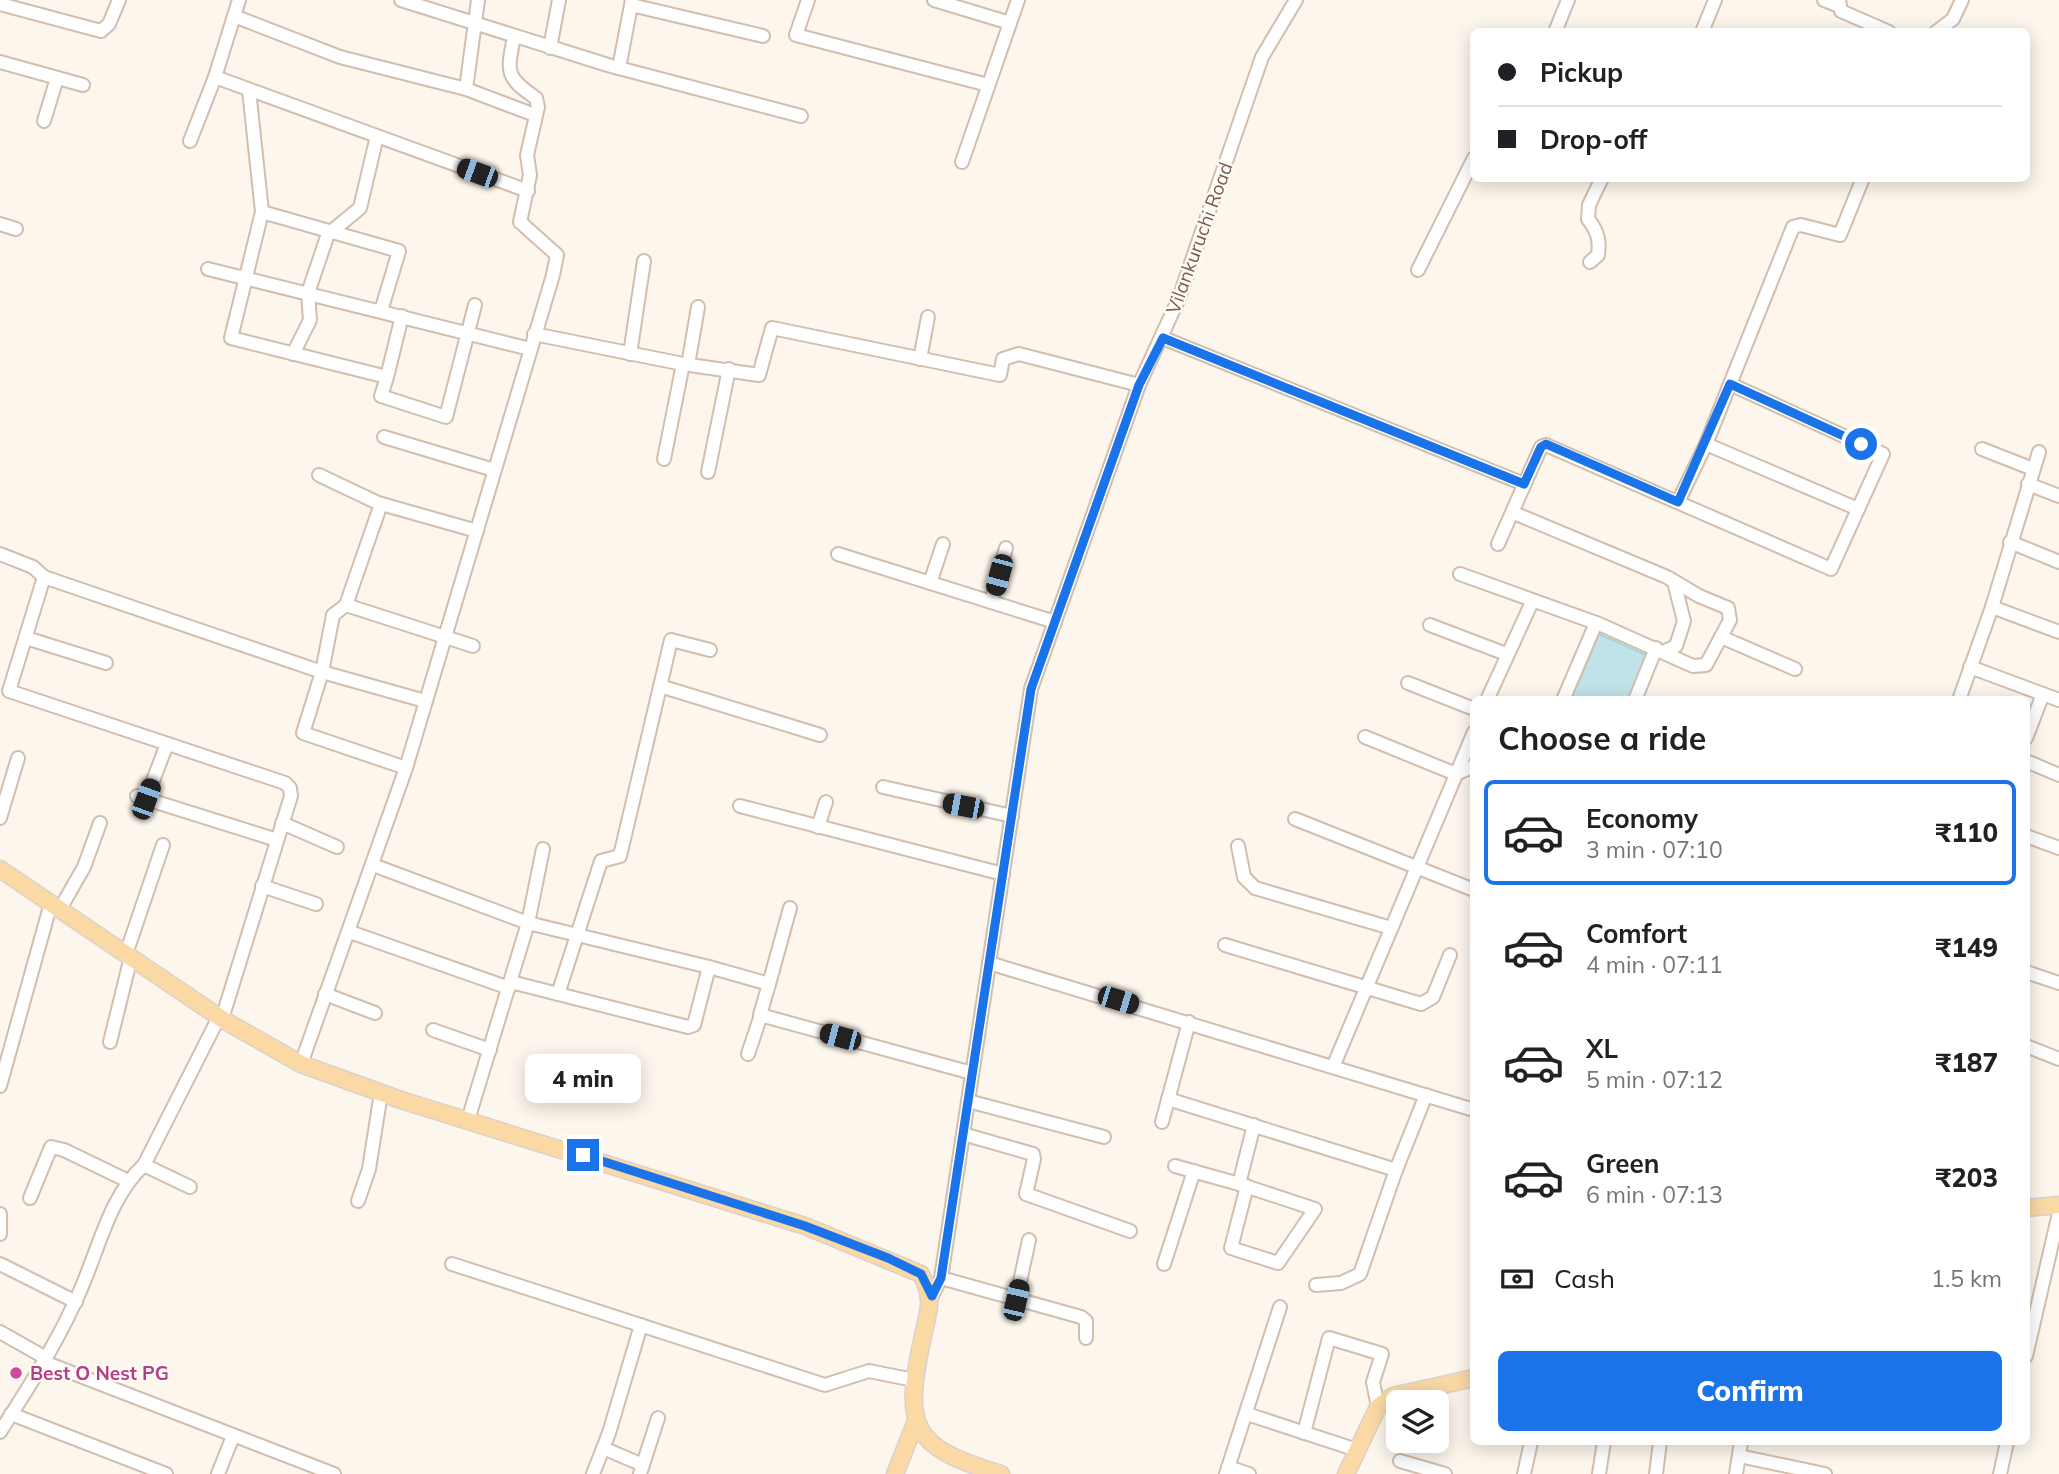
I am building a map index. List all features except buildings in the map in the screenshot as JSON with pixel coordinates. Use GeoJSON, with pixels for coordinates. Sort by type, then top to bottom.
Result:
{"type":"FeatureCollection","features":[{"type":"Feature","properties":{"kind":"main road"},"geometry":{"type":"LineString","coordinates":[[0,869],[221,1018],[301,1064],[381,1093],[805,1226],[921,1274],[932,1296],[912,1391],[916,1421],[927,1442],[947,1456],[1001,1474]]}},
{"type":"Feature","properties":{"kind":"main road"},"geometry":{"type":"LineString","coordinates":[[2030,1208],[2059,1205]]}},
{"type":"Feature","properties":{"kind":"main road"},"geometry":{"type":"LineString","coordinates":[[1346,1474],[1378,1407],[1393,1396],[1470,1379]]}},
{"type":"Feature","properties":{"kind":"main road"},"geometry":{"type":"LineString","coordinates":[[895,1474],[916,1421]]}},
{"type":"Feature","properties":{"kind":"street"},"geometry":{"type":"LineString","coordinates":[[0,4],[101,31],[109,24],[118,0]]}},
{"type":"Feature","properties":{"kind":"street"},"geometry":{"type":"LineString","coordinates":[[190,141],[215,77],[239,0]]}},
{"type":"Feature","properties":{"kind":"street"},"geometry":{"type":"LineString","coordinates":[[401,0],[550,48],[801,116]]}},
{"type":"Feature","properties":{"kind":"street"},"geometry":{"type":"LineString","coordinates":[[466,89],[478,0]]}},
{"type":"Feature","properties":{"kind":"street"},"geometry":{"type":"LineString","coordinates":[[550,48],[559,0]]}},
{"type":"Feature","properties":{"kind":"street"},"geometry":{"type":"LineString","coordinates":[[807,0],[796,35],[988,85]]}},
{"type":"Feature","properties":{"kind":"street"},"geometry":{"type":"LineString","coordinates":[[934,0],[1010,23]]}},
{"type":"Feature","properties":{"kind":"street"},"geometry":{"type":"LineString","coordinates":[[961,162],[1018,0]]}},
{"type":"Feature","properties":{"kind":"street","name":"Vilankuruchi Road"},"geometry":{"type":"LineString","coordinates":[[932,1296],[941,1278],[1031,689],[1139,385],[1163,338],[1262,57],[1296,0]]}},
{"type":"Feature","properties":{"kind":"street"},"geometry":{"type":"LineString","coordinates":[[1557,28],[1568,0]]}},
{"type":"Feature","properties":{"kind":"street"},"geometry":{"type":"LineString","coordinates":[[1704,28],[1715,0]]}},
{"type":"Feature","properties":{"kind":"street"},"geometry":{"type":"LineString","coordinates":[[1824,0],[1839,3],[1841,11],[1880,28]]}},
{"type":"Feature","properties":{"kind":"street"},"geometry":{"type":"LineString","coordinates":[[1941,28],[1953,19],[1962,0]]}},
{"type":"Feature","properties":{"kind":"street"},"geometry":{"type":"LineString","coordinates":[[619,68],[632,3],[763,36]]}},
{"type":"Feature","properties":{"kind":"street"},"geometry":{"type":"LineString","coordinates":[[234,16],[340,57],[466,89],[535,115]]}},
{"type":"Feature","properties":{"kind":"street"},"geometry":{"type":"LineString","coordinates":[[301,1064],[406,768],[557,255],[520,222],[530,175],[527,155],[538,107],[536,98],[513,83],[508,67],[514,37]]}},
{"type":"Feature","properties":{"kind":"street"},"geometry":{"type":"LineString","coordinates":[[0,62],[83,85]]}},
{"type":"Feature","properties":{"kind":"street"},"geometry":{"type":"LineString","coordinates":[[215,77],[527,191]]}},
{"type":"Feature","properties":{"kind":"street"},"geometry":{"type":"LineString","coordinates":[[44,121],[57,78]]}},
{"type":"Feature","properties":{"kind":"street"},"geometry":{"type":"LineString","coordinates":[[250,90],[262,212],[231,338],[387,377]]}},
{"type":"Feature","properties":{"kind":"street"},"geometry":{"type":"LineString","coordinates":[[293,354],[310,320],[308,293],[331,231],[360,208],[377,136]]}},
{"type":"Feature","properties":{"kind":"street"},"geometry":{"type":"LineString","coordinates":[[1418,270],[1470,166]]}},
{"type":"Feature","properties":{"kind":"street"},"geometry":{"type":"LineString","coordinates":[[1590,262],[1598,255],[1599,244],[1597,231],[1588,219],[1589,205],[1600,182]]}},
{"type":"Feature","properties":{"kind":"street"},"geometry":{"type":"LineString","coordinates":[[1678,502],[1706,444],[1793,227],[1801,225],[1840,235],[1861,182]]}},
{"type":"Feature","properties":{"kind":"street"},"geometry":{"type":"LineString","coordinates":[[262,212],[399,250],[381,311]]}},
{"type":"Feature","properties":{"kind":"street"},"geometry":{"type":"LineString","coordinates":[[0,224],[16,229]]}},
{"type":"Feature","properties":{"kind":"street"},"geometry":{"type":"LineString","coordinates":[[630,354],[644,261]]}},
{"type":"Feature","properties":{"kind":"street"},"geometry":{"type":"LineString","coordinates":[[208,268],[530,349]]}},
{"type":"Feature","properties":{"kind":"street"},"geometry":{"type":"LineString","coordinates":[[402,316],[381,396],[446,417],[475,305]]}},
{"type":"Feature","properties":{"kind":"street"},"geometry":{"type":"LineString","coordinates":[[664,459],[698,307]]}},
{"type":"Feature","properties":{"kind":"street"},"geometry":{"type":"LineString","coordinates":[[920,359],[928,317]]}},
{"type":"Feature","properties":{"kind":"street"},"geometry":{"type":"LineString","coordinates":[[534,334],[630,354],[759,375],[772,328],[1000,375],[1003,359],[1018,354],[1139,385]]}},
{"type":"Feature","properties":{"kind":"street"},"geometry":{"type":"LineString","coordinates":[[1163,338],[1524,484]]}},
{"type":"Feature","properties":{"kind":"street"},"geometry":{"type":"LineString","coordinates":[[708,472],[729,369]]}},
{"type":"Feature","properties":{"kind":"street"},"geometry":{"type":"LineString","coordinates":[[1498,544],[1541,447],[1546,444],[1831,569],[1883,454],[1730,384]]}},
{"type":"Feature","properties":{"kind":"street"},"geometry":{"type":"LineString","coordinates":[[384,437],[494,470]]}},
{"type":"Feature","properties":{"kind":"street"},"geometry":{"type":"LineString","coordinates":[[1706,444],[1858,509]]}},
{"type":"Feature","properties":{"kind":"street"},"geometry":{"type":"LineString","coordinates":[[1982,449],[2033,470]]}},
{"type":"Feature","properties":{"kind":"street"},"geometry":{"type":"LineString","coordinates":[[1960,696],[1992,607],[2039,452]]}},
{"type":"Feature","properties":{"kind":"street"},"geometry":{"type":"LineString","coordinates":[[320,475],[381,504],[477,531]]}},
{"type":"Feature","properties":{"kind":"street"},"geometry":{"type":"LineString","coordinates":[[2028,484],[2059,496]]}},
{"type":"Feature","properties":{"kind":"street"},"geometry":{"type":"LineString","coordinates":[[381,504],[346,605],[333,615],[322,672],[303,733],[406,768]]}},
{"type":"Feature","properties":{"kind":"street"},"geometry":{"type":"LineString","coordinates":[[1460,574],[1532,602],[1597,623],[1700,667],[1706,665],[1730,620],[1728,608],[1674,581],[1514,513]]}},
{"type":"Feature","properties":{"kind":"street"},"geometry":{"type":"LineString","coordinates":[[2010,542],[2059,562]]}},
{"type":"Feature","properties":{"kind":"street"},"geometry":{"type":"LineString","coordinates":[[930,583],[943,544]]}},
{"type":"Feature","properties":{"kind":"street"},"geometry":{"type":"LineString","coordinates":[[991,602],[1006,548]]}},
{"type":"Feature","properties":{"kind":"street"},"geometry":{"type":"LineString","coordinates":[[0,554],[33,567],[44,577],[322,672],[425,701]]}},
{"type":"Feature","properties":{"kind":"street"},"geometry":{"type":"LineString","coordinates":[[838,554],[1055,622]]}},
{"type":"Feature","properties":{"kind":"street"},"geometry":{"type":"LineString","coordinates":[[0,1432],[45,1360],[76,1302],[126,1180],[144,1165],[221,1018],[291,796],[290,788],[285,783],[9,691],[44,577]]}},
{"type":"Feature","properties":{"kind":"street"},"geometry":{"type":"LineString","coordinates":[[1659,650],[1676,646],[1684,621],[1674,581]]}},
{"type":"Feature","properties":{"kind":"street"},"geometry":{"type":"LineString","coordinates":[[1490,696],[1506,654],[1532,602]]}},
{"type":"Feature","properties":{"kind":"street"},"geometry":{"type":"LineString","coordinates":[[346,605],[473,646]]}},
{"type":"Feature","properties":{"kind":"street"},"geometry":{"type":"LineString","coordinates":[[1992,607],[2059,632]]}},
{"type":"Feature","properties":{"kind":"street"},"geometry":{"type":"LineString","coordinates":[[1565,696],[1597,623]]}},
{"type":"Feature","properties":{"kind":"street"},"geometry":{"type":"LineString","coordinates":[[1430,625],[1506,654]]}},
{"type":"Feature","properties":{"kind":"street"},"geometry":{"type":"LineString","coordinates":[[1721,637],[1795,669]]}},
{"type":"Feature","properties":{"kind":"street"},"geometry":{"type":"LineString","coordinates":[[26,638],[106,663]]}},
{"type":"Feature","properties":{"kind":"street"},"geometry":{"type":"LineString","coordinates":[[558,994],[601,861],[620,856],[671,640],[710,650]]}},
{"type":"Feature","properties":{"kind":"street"},"geometry":{"type":"LineString","coordinates":[[1637,696],[1659,650]]}},
{"type":"Feature","properties":{"kind":"street"},"geometry":{"type":"LineString","coordinates":[[1970,667],[2059,699]]}},
{"type":"Feature","properties":{"kind":"street"},"geometry":{"type":"LineString","coordinates":[[1408,683],[1470,707]]}},
{"type":"Feature","properties":{"kind":"street"},"geometry":{"type":"LineString","coordinates":[[660,687],[820,735]]}},
{"type":"Feature","properties":{"kind":"street"},"geometry":{"type":"LineString","coordinates":[[2030,728],[2043,694]]}},
{"type":"Feature","properties":{"kind":"street"},"geometry":{"type":"LineString","coordinates":[[1365,737],[1456,774],[1470,768]]}},
{"type":"Feature","properties":{"kind":"street"},"geometry":{"type":"LineString","coordinates":[[1333,1067],[1470,741]]}},
{"type":"Feature","properties":{"kind":"street"},"geometry":{"type":"LineString","coordinates":[[166,744],[141,797],[277,840]]}},
{"type":"Feature","properties":{"kind":"street"},"geometry":{"type":"LineString","coordinates":[[0,818],[18,758]]}},
{"type":"Feature","properties":{"kind":"street"},"geometry":{"type":"LineString","coordinates":[[2030,763],[2059,775]]}},
{"type":"Feature","properties":{"kind":"street"},"geometry":{"type":"LineString","coordinates":[[884,787],[1012,816]]}},
{"type":"Feature","properties":{"kind":"street"},"geometry":{"type":"LineString","coordinates":[[818,827],[826,802]]}},
{"type":"Feature","properties":{"kind":"street"},"geometry":{"type":"LineString","coordinates":[[740,806],[1003,874]]}},
{"type":"Feature","properties":{"kind":"street"},"geometry":{"type":"LineString","coordinates":[[1295,819],[1470,888]]}},
{"type":"Feature","properties":{"kind":"street"},"geometry":{"type":"LineString","coordinates":[[0,1086],[55,906],[84,867],[100,823]]}},
{"type":"Feature","properties":{"kind":"street"},"geometry":{"type":"LineString","coordinates":[[282,823],[337,847]]}},
{"type":"Feature","properties":{"kind":"street"},"geometry":{"type":"LineString","coordinates":[[2030,837],[2059,848]]}},
{"type":"Feature","properties":{"kind":"street"},"geometry":{"type":"LineString","coordinates":[[110,1042],[129,956],[163,845]]}},
{"type":"Feature","properties":{"kind":"street"},"geometry":{"type":"LineString","coordinates":[[1238,846],[1244,877],[1255,888],[1391,928]]}},
{"type":"Feature","properties":{"kind":"street"},"geometry":{"type":"LineString","coordinates":[[468,1119],[528,923],[543,849]]}},
{"type":"Feature","properties":{"kind":"street"},"geometry":{"type":"LineString","coordinates":[[373,865],[528,923],[769,984]]}},
{"type":"Feature","properties":{"kind":"street"},"geometry":{"type":"LineString","coordinates":[[262,886],[316,904]]}},
{"type":"Feature","properties":{"kind":"street"},"geometry":{"type":"LineString","coordinates":[[748,1054],[790,908]]}},
{"type":"Feature","properties":{"kind":"street"},"geometry":{"type":"LineString","coordinates":[[349,932],[510,985],[558,994],[688,1027],[694,1025],[709,967]]}},
{"type":"Feature","properties":{"kind":"street"},"geometry":{"type":"LineString","coordinates":[[1225,945],[1425,1004],[1433,997],[1450,955]]}},
{"type":"Feature","properties":{"kind":"street"},"geometry":{"type":"LineString","coordinates":[[989,963],[1470,1109]]}},
{"type":"Feature","properties":{"kind":"street"},"geometry":{"type":"LineString","coordinates":[[2030,973],[2059,983]]}},
{"type":"Feature","properties":{"kind":"street"},"geometry":{"type":"LineString","coordinates":[[325,994],[375,1013]]}},
{"type":"Feature","properties":{"kind":"street"},"geometry":{"type":"LineString","coordinates":[[761,1015],[972,1073]]}},
{"type":"Feature","properties":{"kind":"street"},"geometry":{"type":"LineString","coordinates":[[1161,1122],[1189,1022]]}},
{"type":"Feature","properties":{"kind":"street"},"geometry":{"type":"LineString","coordinates":[[433,1030],[490,1050]]}},
{"type":"Feature","properties":{"kind":"street"},"geometry":{"type":"LineString","coordinates":[[2030,1048],[2059,1059]]}},
{"type":"Feature","properties":{"kind":"street"},"geometry":{"type":"LineString","coordinates":[[358,1200],[369,1169],[381,1093]]}},
{"type":"Feature","properties":{"kind":"street"},"geometry":{"type":"LineString","coordinates":[[1316,1285],[1342,1283],[1360,1274],[1396,1170],[1426,1095]]}},
{"type":"Feature","properties":{"kind":"street"},"geometry":{"type":"LineString","coordinates":[[1168,1099],[1396,1170]]}},
{"type":"Feature","properties":{"kind":"street"},"geometry":{"type":"LineString","coordinates":[[968,1101],[1104,1137]]}},
{"type":"Feature","properties":{"kind":"street"},"geometry":{"type":"LineString","coordinates":[[1175,1166],[1243,1185],[1315,1209],[1278,1263],[1231,1248],[1243,1185],[1254,1125]]}},
{"type":"Feature","properties":{"kind":"street"},"geometry":{"type":"LineString","coordinates":[[963,1134],[1033,1154],[1026,1194],[1130,1231]]}},
{"type":"Feature","properties":{"kind":"street"},"geometry":{"type":"LineString","coordinates":[[30,1198],[51,1147],[126,1180]]}},
{"type":"Feature","properties":{"kind":"street"},"geometry":{"type":"LineString","coordinates":[[144,1165],[190,1187]]}},
{"type":"Feature","properties":{"kind":"street"},"geometry":{"type":"LineString","coordinates":[[1164,1264],[1194,1171]]}},
{"type":"Feature","properties":{"kind":"street"},"geometry":{"type":"LineString","coordinates":[[2030,1339],[2059,1213]]}},
{"type":"Feature","properties":{"kind":"street"},"geometry":{"type":"LineString","coordinates":[[0,1214],[0,1234]]}},
{"type":"Feature","properties":{"kind":"street"},"geometry":{"type":"LineString","coordinates":[[1016,1300],[1029,1240]]}},
{"type":"Feature","properties":{"kind":"street"},"geometry":{"type":"LineString","coordinates":[[0,1264],[76,1302]]}},
{"type":"Feature","properties":{"kind":"street"},"geometry":{"type":"LineString","coordinates":[[452,1264],[825,1385],[869,1371],[914,1380]]}},
{"type":"Feature","properties":{"kind":"street"},"geometry":{"type":"LineString","coordinates":[[941,1278],[1081,1317],[1086,1321],[1086,1338]]}},
{"type":"Feature","properties":{"kind":"street"},"geometry":{"type":"LineString","coordinates":[[1249,1474],[1227,1470],[1280,1307]]}},
{"type":"Feature","properties":{"kind":"street"},"geometry":{"type":"LineString","coordinates":[[593,1474],[641,1325]]}},
{"type":"Feature","properties":{"kind":"street"},"geometry":{"type":"LineString","coordinates":[[0,1332],[45,1360],[334,1474]]}},
{"type":"Feature","properties":{"kind":"street"},"geometry":{"type":"LineString","coordinates":[[1304,1433],[1329,1338],[1382,1354],[1373,1382],[1378,1407]]}},
{"type":"Feature","properties":{"kind":"street"},"geometry":{"type":"LineString","coordinates":[[1247,1413],[1357,1450]]}},
{"type":"Feature","properties":{"kind":"street"},"geometry":{"type":"LineString","coordinates":[[11,1415],[166,1474]]}},
{"type":"Feature","properties":{"kind":"street"},"geometry":{"type":"LineString","coordinates":[[603,1448],[642,1469],[659,1418]]}},
{"type":"Feature","properties":{"kind":"street"},"geometry":{"type":"LineString","coordinates":[[218,1474],[233,1436]]}},
{"type":"Feature","properties":{"kind":"street"},"geometry":{"type":"LineString","coordinates":[[1524,1474],[1530,1445]]}},
{"type":"Feature","properties":{"kind":"street"},"geometry":{"type":"LineString","coordinates":[[1599,1474],[1604,1445]]}},
{"type":"Feature","properties":{"kind":"street"},"geometry":{"type":"LineString","coordinates":[[1656,1474],[1660,1445]]}},
{"type":"Feature","properties":{"kind":"street"},"geometry":{"type":"LineString","coordinates":[[1736,1474],[1741,1445]]}},
{"type":"Feature","properties":{"kind":"street"},"geometry":{"type":"LineString","coordinates":[[2000,1474],[2006,1445]]}},
{"type":"Feature","properties":{"kind":"street"},"geometry":{"type":"LineString","coordinates":[[1739,1456],[1825,1474]]}},
{"type":"Feature","properties":{"kind":"street"},"geometry":{"type":"LineString","coordinates":[[1400,1461],[1444,1474]]}},
{"type":"Feature","properties":{"kind":"water"},"geometry":{"type":"Polygon","coordinates":[[[1599,634],[1646,655],[1630,696],[1572,696],[1599,634]]]}},
{"type":"Feature","properties":{"kind":"place","name":"Best O Nest PG"},"geometry":{"type":"Point","coordinates":[16,1373]}},
{"type":"Feature","properties":{"kind":"route"},"geometry":{"type":"LineString","coordinates":[[583,1155],[805,1226],[888,1258],[921,1274],[932,1296],[941,1278],[1031,689],[1139,385],[1163,338],[1524,484],[1541,447],[1546,444],[1678,502],[1706,444],[1730,384],[1861,444]]}}]}
